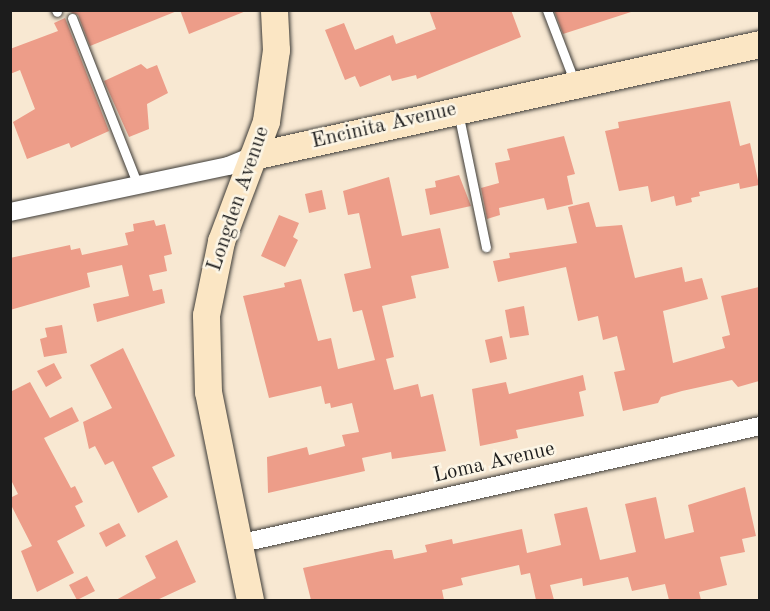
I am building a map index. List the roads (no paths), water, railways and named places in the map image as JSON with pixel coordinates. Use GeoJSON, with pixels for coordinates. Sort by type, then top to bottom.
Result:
{"type":"FeatureCollection","features":[{"type":"Feature","properties":{"kind":"street","name":"Longden Avenue"},"geometry":{"type":"LineString","coordinates":[[250,600],[208,392],[206,315],[221,241],[262,136],[272,86],[276,50],[274,10]]}},
{"type":"Feature","properties":{"kind":"street","name":"Encinita Avenue"},"geometry":{"type":"LineString","coordinates":[[10,212],[137,183],[228,166],[253,156],[574,83],[759,44]]}},
{"type":"Feature","properties":{"kind":"street","name":"Loma Avenue"},"geometry":{"type":"LineString","coordinates":[[238,544],[759,426]]}},
{"type":"Feature","properties":{"kind":"lane"},"geometry":{"type":"LineString","coordinates":[[547,10],[574,83]]}},
{"type":"Feature","properties":{"kind":"lane"},"geometry":{"type":"LineString","coordinates":[[72,18],[137,183]]}},
{"type":"Feature","properties":{"kind":"lane"},"geometry":{"type":"LineString","coordinates":[[457,110],[486,247]]}}]}
